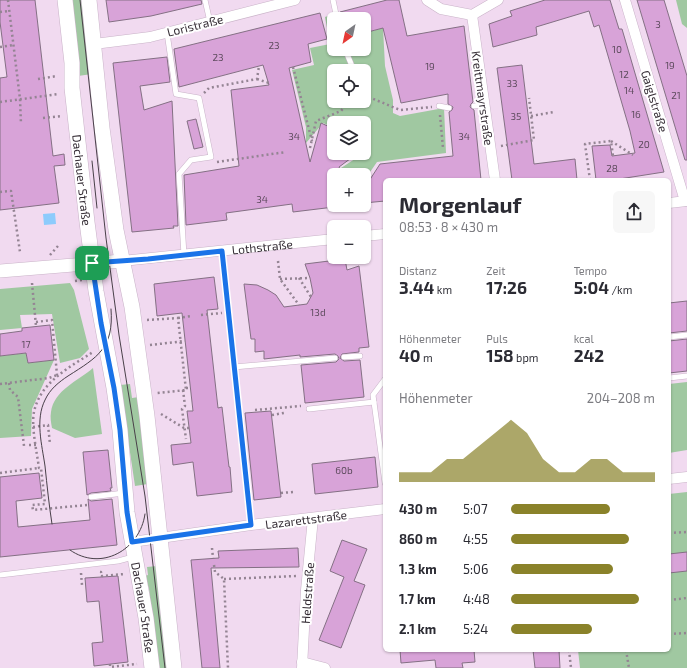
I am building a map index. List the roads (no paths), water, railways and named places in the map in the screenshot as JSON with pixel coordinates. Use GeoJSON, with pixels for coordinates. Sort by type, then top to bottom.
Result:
{"type":"FeatureCollection","features":[{"type":"Feature","properties":{"kind":"main road","name":"Dachauer Straße"},"geometry":{"type":"LineString","coordinates":[[65,0],[72,62],[72,88],[92,263],[104,340],[114,388],[120,430],[125,493],[133,549],[146,618],[152,668]]}},
{"type":"Feature","properties":{"kind":"main road","name":"Dachauer Straße"},"geometry":{"type":"LineString","coordinates":[[89,0],[102,128],[117,236],[132,307],[147,416],[174,668]]}},
{"type":"Feature","properties":{"kind":"street","name":"Loristraße"},"geometry":{"type":"LineString","coordinates":[[94,44],[150,37],[295,0]]}},
{"type":"Feature","properties":{"kind":"street"},"geometry":{"type":"LineString","coordinates":[[427,0],[441,8],[472,15],[498,0]]}},
{"type":"Feature","properties":{"kind":"street","name":"Gaiglstraße"},"geometry":{"type":"LineString","coordinates":[[625,0],[686,201]]}},
{"type":"Feature","properties":{"kind":"street","name":"Kreittmayrstraße"},"geometry":{"type":"LineString","coordinates":[[472,15],[495,178]]}},
{"type":"Feature","properties":{"kind":"street"},"geometry":{"type":"LineString","coordinates":[[671,203],[686,201]]}},
{"type":"Feature","properties":{"kind":"street"},"geometry":{"type":"LineString","coordinates":[[371,235],[383,234]]}},
{"type":"Feature","properties":{"kind":"street","name":"Lothstraße"},"geometry":{"type":"LineString","coordinates":[[0,271],[122,261],[327,240]]}},
{"type":"Feature","properties":{"kind":"street"},"geometry":{"type":"LineString","coordinates":[[671,479],[687,477]]}},
{"type":"Feature","properties":{"kind":"street","name":"Lazarettstraße"},"geometry":{"type":"LineString","coordinates":[[133,549],[160,538],[251,525],[383,509]]}},
{"type":"Feature","properties":{"kind":"street","name":"Heldstraße"},"geometry":{"type":"LineString","coordinates":[[302,665],[313,518]]}},
{"type":"Feature","properties":{"kind":"street"},"geometry":{"type":"LineString","coordinates":[[302,665],[325,668]]}},
{"type":"Feature","properties":{"kind":"lane"},"geometry":{"type":"LineString","coordinates":[[205,0],[210,22]]}},
{"type":"Feature","properties":{"kind":"lane"},"geometry":{"type":"LineString","coordinates":[[333,0],[336,12]]}},
{"type":"Feature","properties":{"kind":"lane"},"geometry":{"type":"LineString","coordinates":[[167,33],[176,94],[199,98],[211,157],[191,160],[179,174],[184,255]]}},
{"type":"Feature","properties":{"kind":"lane"},"geometry":{"type":"LineString","coordinates":[[474,106],[484,105]]}},
{"type":"Feature","properties":{"kind":"lane"},"geometry":{"type":"LineString","coordinates":[[439,106],[448,108]]}},
{"type":"Feature","properties":{"kind":"lane"},"geometry":{"type":"LineString","coordinates":[[222,251],[251,525]]}},
{"type":"Feature","properties":{"kind":"lane"},"geometry":{"type":"LineString","coordinates":[[671,338],[687,335]]}},
{"type":"Feature","properties":{"kind":"lane"},"geometry":{"type":"LineString","coordinates":[[344,357],[360,356]]}},
{"type":"Feature","properties":{"kind":"lane"},"geometry":{"type":"LineString","coordinates":[[234,367],[335,358]]}},
{"type":"Feature","properties":{"kind":"lane"},"geometry":{"type":"LineString","coordinates":[[671,378],[687,376]]}},
{"type":"Feature","properties":{"kind":"lane"},"geometry":{"type":"LineString","coordinates":[[383,381],[373,395],[383,468]]}},
{"type":"Feature","properties":{"kind":"lane"},"geometry":{"type":"LineString","coordinates":[[309,409],[374,402]]}},
{"type":"Feature","properties":{"kind":"lane"},"geometry":{"type":"LineString","coordinates":[[91,497],[125,493]]}},
{"type":"Feature","properties":{"kind":"lane"},"geometry":{"type":"LineString","coordinates":[[0,575],[118,562],[133,549]]}},
{"type":"Feature","properties":{"kind":"water"},"geometry":{"type":"Polygon","coordinates":[[[55,213],[56,224],[44,225],[43,214],[55,213]]]}},
{"type":"Feature","properties":{"kind":"tram line"},"geometry":{"type":"LineString","coordinates":[[80,0],[106,238],[119,335],[145,496],[165,668]]}},
{"type":"Feature","properties":{"kind":"tram line"},"geometry":{"type":"LineString","coordinates":[[92,161],[97,208]]}},
{"type":"Feature","properties":{"kind":"tram line"},"geometry":{"type":"LineString","coordinates":[[52,524],[40,433],[40,416],[42,408],[49,392],[55,386],[96,357],[102,350],[110,333],[111,309]]}},
{"type":"Feature","properties":{"kind":"tram line"},"geometry":{"type":"LineString","coordinates":[[70,550],[82,556],[94,559],[106,558],[117,554],[136,538],[142,527],[145,514]]}}]}
